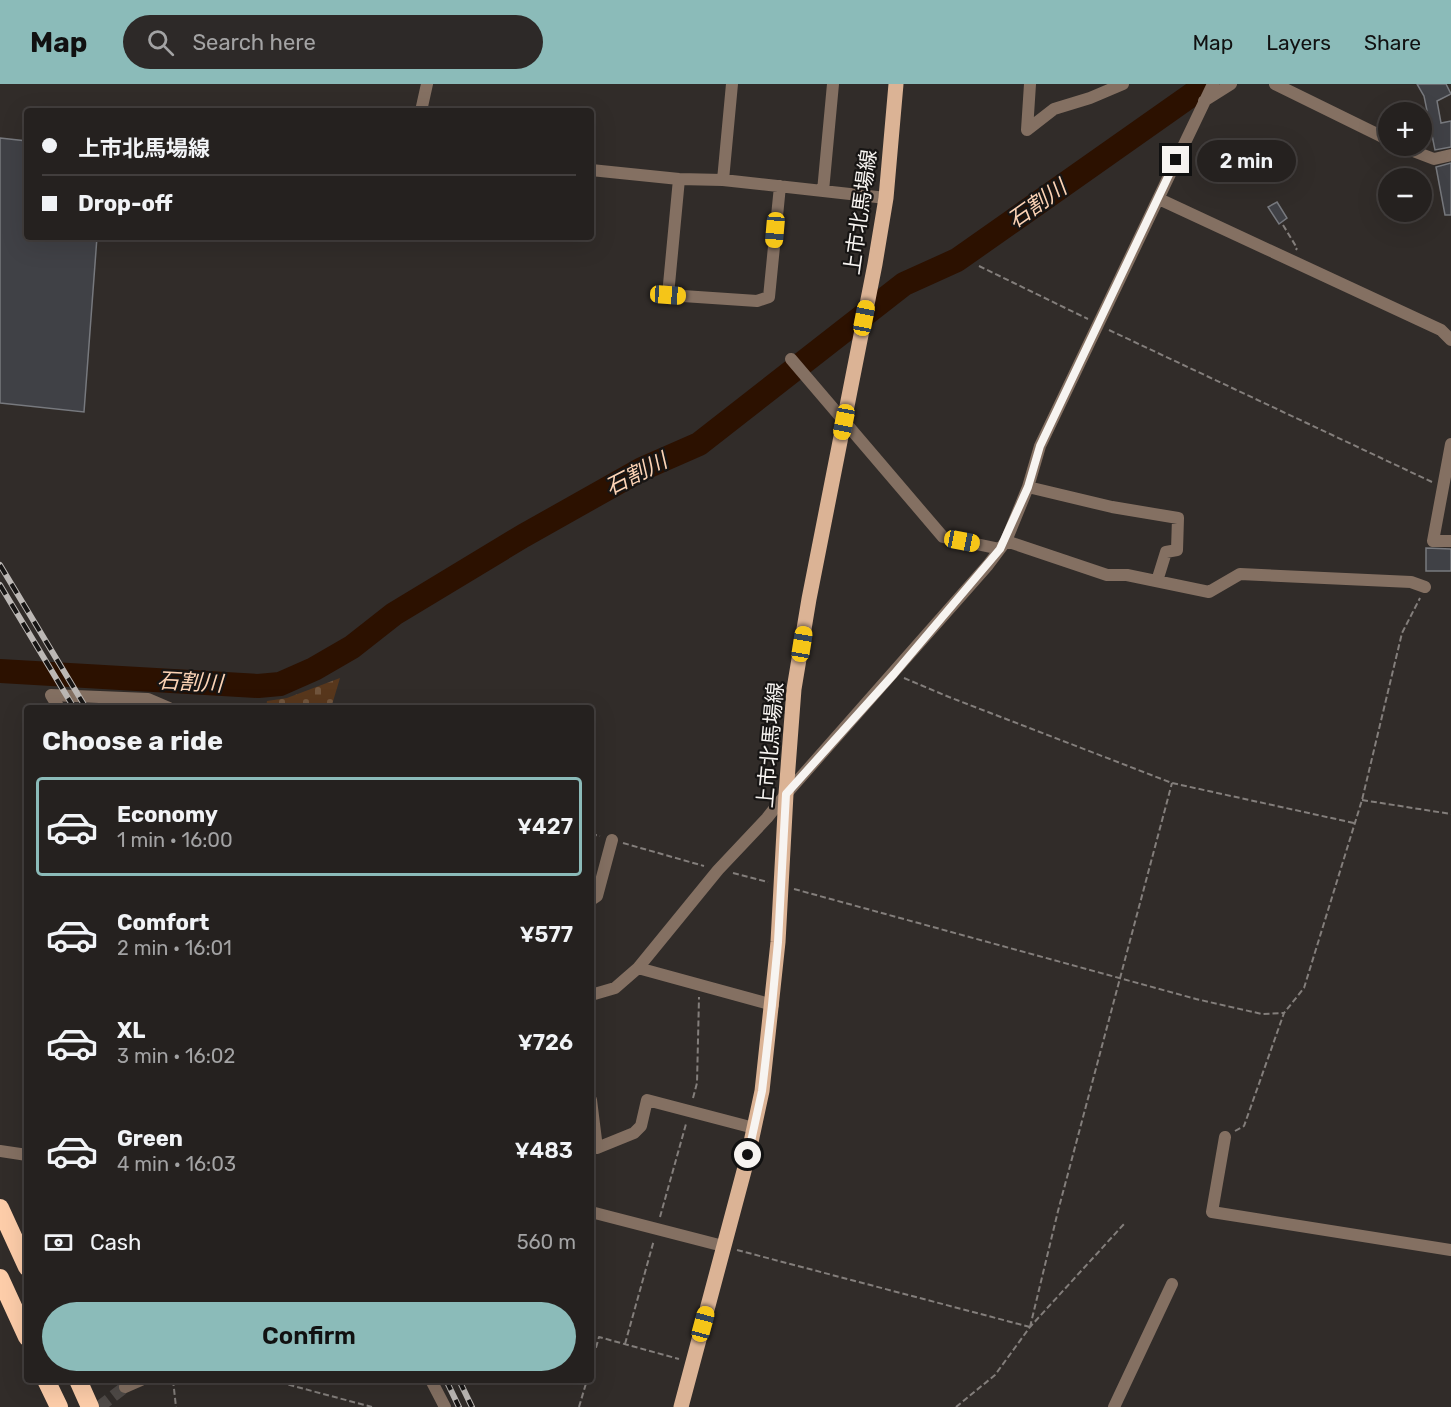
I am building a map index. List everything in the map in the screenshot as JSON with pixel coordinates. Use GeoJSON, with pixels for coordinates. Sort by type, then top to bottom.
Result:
{"type":"FeatureCollection","features":[{"type":"Feature","properties":{"kind":"highway"},"geometry":{"type":"LineString","coordinates":[[0,1208],[24,1260]]}},
{"type":"Feature","properties":{"kind":"highway"},"geometry":{"type":"LineString","coordinates":[[0,1278],[24,1330]]}},
{"type":"Feature","properties":{"kind":"highway"},"geometry":{"type":"LineString","coordinates":[[47,1383],[59,1407]]}},
{"type":"Feature","properties":{"kind":"highway"},"geometry":{"type":"LineString","coordinates":[[79,1383],[90,1407]]}},
{"type":"Feature","properties":{"kind":"main road","name":"上市北馬場線"},"geometry":{"type":"LineString","coordinates":[[681,1407],[748,1155],[762,1091],[772,1005],[794,690],[809,599],[875,264],[886,198],[896,84]]}},
{"type":"Feature","properties":{"kind":"street"},"geometry":{"type":"LineString","coordinates":[[422,108],[427,84]]}},
{"type":"Feature","properties":{"kind":"street"},"geometry":{"type":"LineString","coordinates":[[723,180],[732,84]]}},
{"type":"Feature","properties":{"kind":"street"},"geometry":{"type":"LineString","coordinates":[[823,191],[833,84]]}},
{"type":"Feature","properties":{"kind":"street"},"geometry":{"type":"LineString","coordinates":[[1030,84],[1027,130],[1054,109],[1090,98],[1123,84]]}},
{"type":"Feature","properties":{"kind":"street"},"geometry":{"type":"LineString","coordinates":[[1203,101],[1231,84]]}},
{"type":"Feature","properties":{"kind":"street"},"geometry":{"type":"LineString","coordinates":[[1275,84],[1378,135]]}},
{"type":"Feature","properties":{"kind":"street"},"geometry":{"type":"LineString","coordinates":[[594,994],[615,988],[638,968],[718,870],[894,674],[1003,545],[1028,487],[1040,446],[1211,87]]}},
{"type":"Feature","properties":{"kind":"street"},"geometry":{"type":"LineString","coordinates":[[1426,156],[1434,159],[1451,155]]}},
{"type":"Feature","properties":{"kind":"street"},"geometry":{"type":"LineString","coordinates":[[594,170],[679,179],[723,180],[886,198]]}},
{"type":"Feature","properties":{"kind":"street"},"geometry":{"type":"LineString","coordinates":[[679,179],[668,295],[757,301],[769,297],[780,186]]}},
{"type":"Feature","properties":{"kind":"street"},"geometry":{"type":"LineString","coordinates":[[1159,199],[1441,330],[1451,340]]}},
{"type":"Feature","properties":{"kind":"street"},"geometry":{"type":"LineString","coordinates":[[791,359],[943,537],[1003,545],[1107,575],[1127,575],[1209,592],[1240,574],[1411,582],[1425,587]]}},
{"type":"Feature","properties":{"kind":"street"},"geometry":{"type":"LineString","coordinates":[[1450,450],[1433,541],[1451,541]]}},
{"type":"Feature","properties":{"kind":"street"},"geometry":{"type":"LineString","coordinates":[[1028,487],[1112,507],[1178,518],[1178,550],[1166,552],[1157,581]]}},
{"type":"Feature","properties":{"kind":"street"},"geometry":{"type":"LineString","coordinates":[[57,705],[51,695],[148,699],[162,705]]}},
{"type":"Feature","properties":{"kind":"street"},"geometry":{"type":"LineString","coordinates":[[594,898],[597,896],[612,840]]}},
{"type":"Feature","properties":{"kind":"street"},"geometry":{"type":"LineString","coordinates":[[638,968],[772,1005]]}},
{"type":"Feature","properties":{"kind":"street"},"geometry":{"type":"LineString","coordinates":[[594,1151],[634,1134],[641,1126],[647,1100],[754,1128]]}},
{"type":"Feature","properties":{"kind":"street"},"geometry":{"type":"LineString","coordinates":[[1225,1137],[1212,1212],[1451,1250]]}},
{"type":"Feature","properties":{"kind":"street"},"geometry":{"type":"LineString","coordinates":[[0,1151],[24,1155]]}},
{"type":"Feature","properties":{"kind":"street"},"geometry":{"type":"LineString","coordinates":[[594,1213],[723,1246]]}},
{"type":"Feature","properties":{"kind":"street"},"geometry":{"type":"LineString","coordinates":[[1114,1407],[1173,1284]]}},
{"type":"Feature","properties":{"kind":"street"},"geometry":{"type":"LineString","coordinates":[[125,1387],[134,1383]]}},
{"type":"Feature","properties":{"kind":"street"},"geometry":{"type":"LineString","coordinates":[[433,1383],[445,1407]]}},
{"type":"Feature","properties":{"kind":"path"},"geometry":{"type":"LineString","coordinates":[[1283,225],[1297,248],[1292,261]]}},
{"type":"Feature","properties":{"kind":"path"},"geometry":{"type":"LineString","coordinates":[[979,266],[1443,488]]}},
{"type":"Feature","properties":{"kind":"path"},"geometry":{"type":"LineString","coordinates":[[1225,1137],[1244,1126],[1284,1013],[1304,988],[1362,800],[1402,633],[1425,587]]}},
{"type":"Feature","properties":{"kind":"path"},"geometry":{"type":"LineString","coordinates":[[894,674],[1172,783],[1354,823]]}},
{"type":"Feature","properties":{"kind":"path"},"geometry":{"type":"LineString","coordinates":[[1030,1328],[1058,1211],[1172,783]]}},
{"type":"Feature","properties":{"kind":"path"},"geometry":{"type":"LineString","coordinates":[[1362,800],[1451,814]]}},
{"type":"Feature","properties":{"kind":"path"},"geometry":{"type":"LineString","coordinates":[[594,835],[1196,999],[1262,1014],[1284,1013]]}},
{"type":"Feature","properties":{"kind":"path"},"geometry":{"type":"LineString","coordinates":[[626,1344],[697,1083],[699,985]]}},
{"type":"Feature","properties":{"kind":"path"},"geometry":{"type":"LineString","coordinates":[[956,1407],[995,1375],[1030,1328],[1124,1224]]}},
{"type":"Feature","properties":{"kind":"path"},"geometry":{"type":"LineString","coordinates":[[723,1246],[1030,1328]]}},
{"type":"Feature","properties":{"kind":"path"},"geometry":{"type":"LineString","coordinates":[[594,1354],[599,1337],[693,1363]]}},
{"type":"Feature","properties":{"kind":"path"},"geometry":{"type":"LineString","coordinates":[[173,1383],[176,1407]]}},
{"type":"Feature","properties":{"kind":"path"},"geometry":{"type":"LineString","coordinates":[[282,1383],[372,1407]]}},
{"type":"Feature","properties":{"kind":"path"},"geometry":{"type":"LineString","coordinates":[[579,1407],[585,1383]]}},
{"type":"Feature","properties":{"kind":"green space"},"geometry":{"type":"Polygon","coordinates":[[[340,678],[332,705],[266,705],[267,701],[287,698],[340,678]]]}},
{"type":"Feature","properties":{"kind":"building"},"geometry":{"type":"Polygon","coordinates":[[[1417,84],[1446,84],[1451,94],[1437,101],[1441,123],[1451,121],[1451,147],[1435,150],[1432,135],[1432,102],[1425,102],[1417,84]]]}},
{"type":"Feature","properties":{"kind":"building"},"geometry":{"type":"Polygon","coordinates":[[[0,138],[24,141],[24,240],[97,240],[84,412],[0,403],[0,138]]]}},
{"type":"Feature","properties":{"kind":"building"},"geometry":{"type":"Polygon","coordinates":[[[1451,163],[1451,215],[1445,215],[1436,167],[1451,163]]]}},
{"type":"Feature","properties":{"kind":"building"},"geometry":{"type":"Polygon","coordinates":[[[1277,202],[1287,218],[1279,224],[1268,207],[1277,202]]]}},
{"type":"Feature","properties":{"kind":"building"},"geometry":{"type":"Polygon","coordinates":[[[1426,548],[1451,549],[1451,571],[1426,571],[1426,548]]]}},
{"type":"Feature","properties":{"kind":"waterway","name":"石割川"},"geometry":{"type":"LineString","coordinates":[[0,671],[258,686],[280,684],[314,669],[352,647],[394,614],[523,536],[642,469],[699,444],[904,284],[957,260],[1207,84]]}},
{"type":"Feature","properties":{"kind":"tunnel"},"geometry":{"type":"LineString","coordinates":[[99,1407],[125,1387]]}},
{"type":"Feature","properties":{"kind":"railway"},"geometry":{"type":"LineString","coordinates":[[0,565],[84,705]]}},
{"type":"Feature","properties":{"kind":"railway"},"geometry":{"type":"LineString","coordinates":[[0,585],[72,705]]}},
{"type":"Feature","properties":{"kind":"railway"},"geometry":{"type":"LineString","coordinates":[[447,1383],[459,1407]]}},
{"type":"Feature","properties":{"kind":"railway"},"geometry":{"type":"LineString","coordinates":[[460,1383],[472,1407]]}},
{"type":"Feature","properties":{"kind":"route"},"geometry":{"type":"LineString","coordinates":[[748,1155],[762,1091],[772,1005],[778,942],[786,794],[894,674],[1006,541],[1028,487],[1040,446],[1176,160]]}}]}
